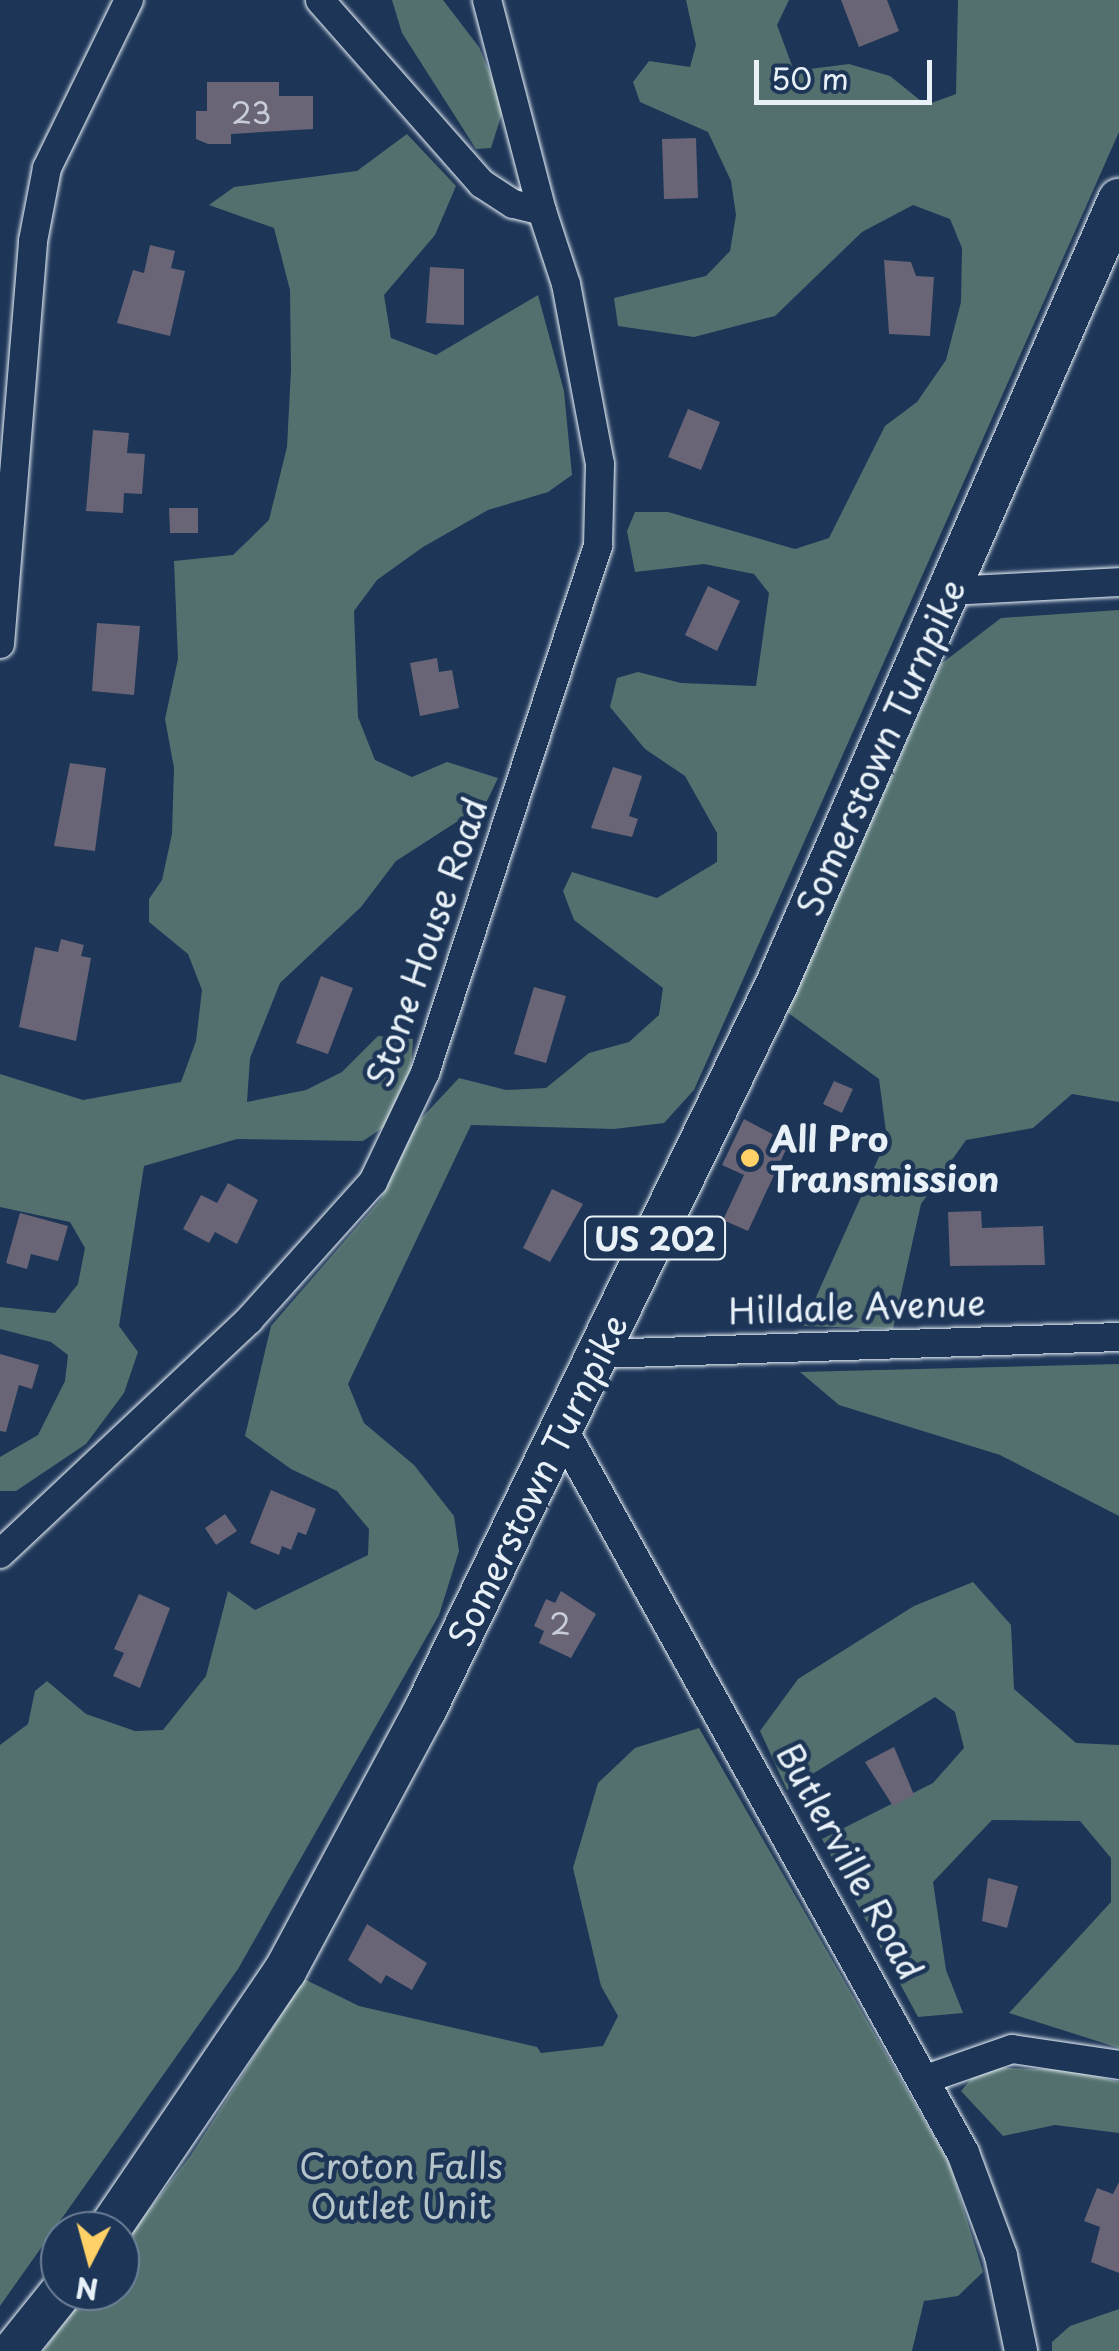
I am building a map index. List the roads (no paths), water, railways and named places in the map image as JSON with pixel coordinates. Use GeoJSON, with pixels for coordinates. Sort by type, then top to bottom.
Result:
{"type":"FeatureCollection","features":[{"type":"Feature","properties":{"kind":"main road","name":"Somerstown Turnpike"},"geometry":{"type":"LineString","coordinates":[[122,2211],[212,2084],[332,1890],[562,1430],[776,986],[1119,200]]}},
{"type":"Feature","properties":{"kind":"main road"},"geometry":{"type":"LineString","coordinates":[[14,2351],[46,2311]]}},
{"type":"Feature","properties":{"kind":"street"},"geometry":{"type":"LineString","coordinates":[[0,644],[34,241],[47,168],[129,0]]}},
{"type":"Feature","properties":{"kind":"street"},"geometry":{"type":"LineString","coordinates":[[320,0],[482,184],[513,204],[542,211]]}},
{"type":"Feature","properties":{"kind":"street","name":"Stone House Road"},"geometry":{"type":"LineString","coordinates":[[0,1554],[296,1274],[373,1182],[425,1073],[598,546],[600,464],[566,284],[542,211],[487,0]]}},
{"type":"Feature","properties":{"kind":"street"},"geometry":{"type":"LineString","coordinates":[[948,591],[1119,582]]}},
{"type":"Feature","properties":{"kind":"street","name":"Hilldale Avenue"},"geometry":{"type":"LineString","coordinates":[[598,1354],[1119,1337]]}},
{"type":"Feature","properties":{"kind":"street","name":"Butlerville Road"},"geometry":{"type":"LineString","coordinates":[[562,1430],[926,2079],[992,2229],[1021,2351]]}},
{"type":"Feature","properties":{"kind":"street"},"geometry":{"type":"LineString","coordinates":[[926,2079],[1012,2049],[1119,2065]]}},
{"type":"Feature","properties":{"kind":"place","name":"All Pro Transmission"},"geometry":{"type":"Point","coordinates":[750,1158]}},
{"type":"Feature","properties":{"kind":"park label","name":"Croton Falls Outlet Unit"},"geometry":{"type":"Point","coordinates":[401,2185]}}]}
